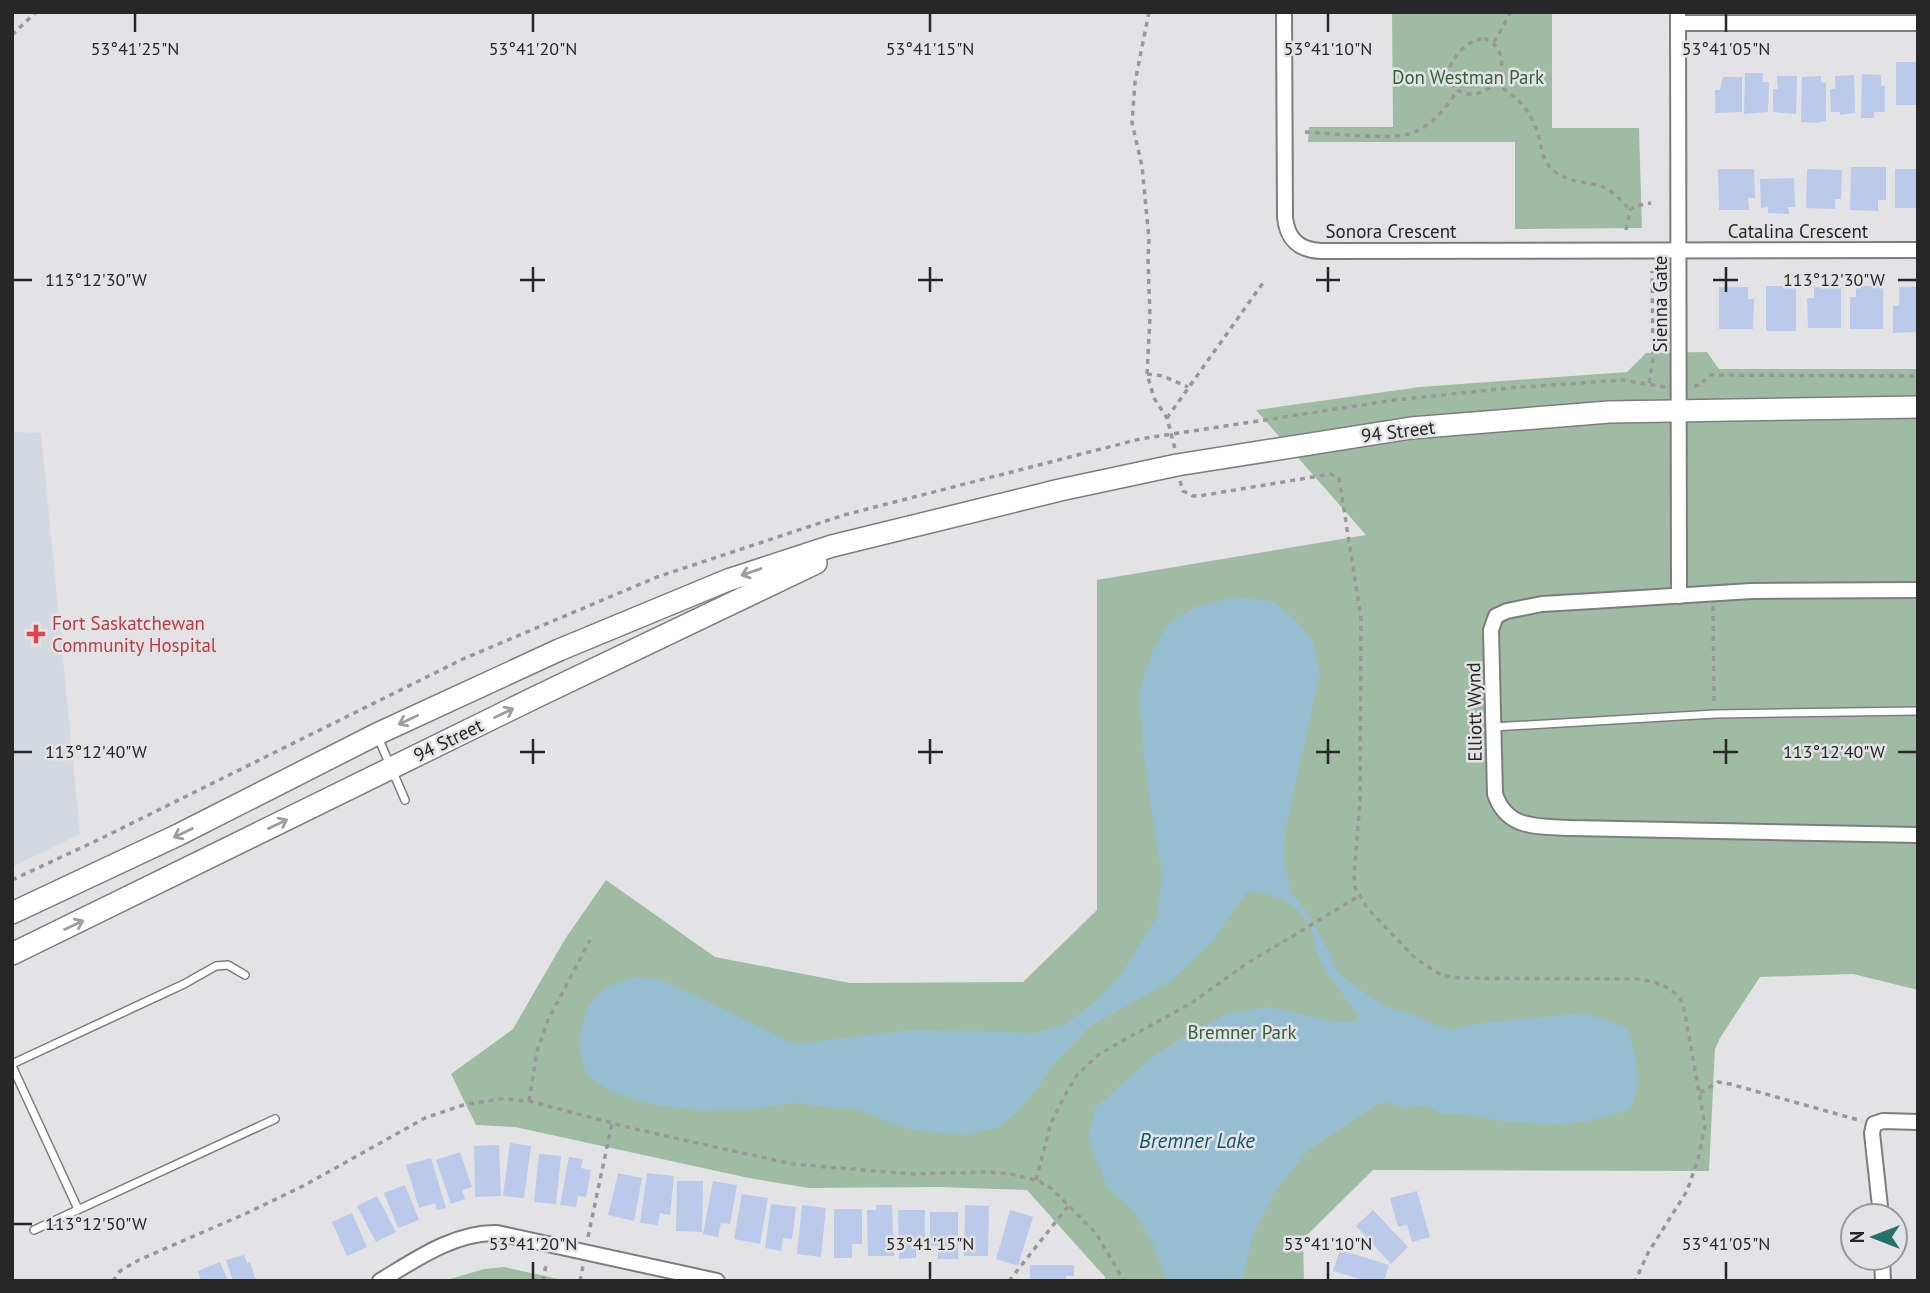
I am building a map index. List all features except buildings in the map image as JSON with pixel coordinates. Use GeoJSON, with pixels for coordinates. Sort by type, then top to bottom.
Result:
{"type":"FeatureCollection","features":[{"type":"Feature","properties":{"kind":"main road","name":"94 Street"},"geometry":{"type":"LineString","coordinates":[[12,912],[178,835],[377,734],[559,650],[728,580],[832,545],[1177,465],[1411,428],[1546,416],[1680,409],[1918,407]]}},
{"type":"Feature","properties":{"kind":"main road","name":"94 Street"},"geometry":{"type":"LineString","coordinates":[[12,954],[777,580],[887,534]]}},
{"type":"Feature","properties":{"kind":"street","name":"Sonora Crescent"},"geometry":{"type":"LineString","coordinates":[[1284,12],[1285,217],[1289,233],[1302,248],[1321,251],[1679,249]]}},
{"type":"Feature","properties":{"kind":"street","name":"Sienna Gate"},"geometry":{"type":"LineString","coordinates":[[1678,18],[1679,596]]}},
{"type":"Feature","properties":{"kind":"street"},"geometry":{"type":"LineString","coordinates":[[1678,18],[1914,20]]}},
{"type":"Feature","properties":{"kind":"street","name":"Catalina Crescent"},"geometry":{"type":"LineString","coordinates":[[1679,249],[1918,250]]}},
{"type":"Feature","properties":{"kind":"street","name":"Elliott Wynd"},"geometry":{"type":"LineString","coordinates":[[1918,590],[1792,590],[1542,604],[1496,616],[1491,629],[1495,794],[1500,807],[1511,818],[1524,824],[1571,828],[1918,835]]}},
{"type":"Feature","properties":{"kind":"street"},"geometry":{"type":"LineString","coordinates":[[1879,1202],[1872,1133],[1874,1124],[1883,1121],[1918,1122]]}},
{"type":"Feature","properties":{"kind":"street"},"geometry":{"type":"LineString","coordinates":[[380,1281],[425,1254],[477,1233],[497,1233],[717,1281]]}},
{"type":"Feature","properties":{"kind":"lane"},"geometry":{"type":"LineString","coordinates":[[1493,727],[1715,714],[1918,711]]}},
{"type":"Feature","properties":{"kind":"lane"},"geometry":{"type":"LineString","coordinates":[[377,734],[405,800]]}},
{"type":"Feature","properties":{"kind":"lane"},"geometry":{"type":"LineString","coordinates":[[78,1209],[12,1065],[184,984],[216,966],[228,965],[245,975]]}},
{"type":"Feature","properties":{"kind":"lane"},"geometry":{"type":"LineString","coordinates":[[34,1230],[275,1119]]}},
{"type":"Feature","properties":{"kind":"path"},"geometry":{"type":"LineString","coordinates":[[12,35],[36,12]]}},
{"type":"Feature","properties":{"kind":"path"},"geometry":{"type":"LineString","coordinates":[[1149,12],[1132,106],[1132,123],[1142,166],[1149,239],[1150,317],[1147,374],[1154,398],[1167,418],[1182,491],[1193,496],[1331,474],[1339,478],[1361,618],[1360,801],[1353,874],[1359,896],[1416,959],[1443,976],[1642,979],[1674,990],[1683,1003],[1704,1126],[1698,1160],[1687,1191],[1648,1254],[1635,1281]]}},
{"type":"Feature","properties":{"kind":"path"},"geometry":{"type":"LineString","coordinates":[[1494,42],[1511,12]]}},
{"type":"Feature","properties":{"kind":"path"},"geometry":{"type":"LineString","coordinates":[[1484,38],[1494,42],[1501,52],[1502,68],[1494,83],[1476,95],[1464,95],[1454,88],[1450,66],[1456,55],[1473,40],[1484,38]]}},
{"type":"Feature","properties":{"kind":"path"},"geometry":{"type":"LineString","coordinates":[[1494,83],[1509,91],[1530,115],[1545,159],[1555,172],[1563,177],[1604,188],[1630,210]]}},
{"type":"Feature","properties":{"kind":"path"},"geometry":{"type":"LineString","coordinates":[[1305,132],[1390,136],[1409,134],[1432,121],[1457,90]]}},
{"type":"Feature","properties":{"kind":"path"},"geometry":{"type":"LineString","coordinates":[[1626,230],[1630,210],[1635,206],[1651,203]]}},
{"type":"Feature","properties":{"kind":"path"},"geometry":{"type":"LineString","coordinates":[[1649,383],[1653,360],[1653,271]]}},
{"type":"Feature","properties":{"kind":"path"},"geometry":{"type":"LineString","coordinates":[[1167,418],[1265,280]]}},
{"type":"Feature","properties":{"kind":"path"},"geometry":{"type":"LineString","coordinates":[[1147,374],[1163,376],[1188,387]]}},
{"type":"Feature","properties":{"kind":"path"},"geometry":{"type":"LineString","coordinates":[[1712,594],[1715,714]]}},
{"type":"Feature","properties":{"kind":"path"},"geometry":{"type":"LineString","coordinates":[[1036,1180],[1051,1124],[1065,1095],[1077,1075],[1099,1054],[1193,1002],[1305,926],[1359,896]]}},
{"type":"Feature","properties":{"kind":"path"},"geometry":{"type":"LineString","coordinates":[[529,1101],[537,1051],[548,1020],[590,940]]}},
{"type":"Feature","properties":{"kind":"path"},"geometry":{"type":"LineString","coordinates":[[1700,1093],[1718,1083],[1730,1084],[1874,1124]]}},
{"type":"Feature","properties":{"kind":"path"},"geometry":{"type":"LineString","coordinates":[[113,1281],[120,1271],[139,1260],[305,1185],[425,1118],[483,1101],[529,1101],[792,1164],[912,1174],[986,1172],[1036,1180],[1052,1189],[1096,1233],[1124,1281]]}},
{"type":"Feature","properties":{"kind":"path"},"geometry":{"type":"LineString","coordinates":[[589,1232],[612,1123]]}},
{"type":"Feature","properties":{"kind":"path"},"geometry":{"type":"LineString","coordinates":[[1009,1281],[1069,1205]]}},
{"type":"Feature","properties":{"kind":"path"},"geometry":{"type":"LineString","coordinates":[[543,1281],[546,1265]]}},
{"type":"Feature","properties":{"kind":"path"},"geometry":{"type":"LineString","coordinates":[[580,1281],[582,1273]]}},
{"type":"Feature","properties":{"kind":"shaded area","name":"Fort Saskatchewan Community Hospital"},"geometry":{"type":"Polygon","coordinates":[[[12,432],[41,433],[80,834],[12,867],[12,432]]]}},
{"type":"Feature","properties":{"kind":"green space","name":"Don Westman Park"},"geometry":{"type":"Polygon","coordinates":[[[1392,12],[1552,12],[1552,128],[1639,128],[1642,228],[1515,229],[1515,142],[1308,142],[1309,127],[1393,127],[1392,12]]]}},
{"type":"Feature","properties":{"kind":"green space","name":"Bremner Park"},"geometry":{"type":"Polygon","coordinates":[[[1707,352],[1719,369],[1918,369],[1918,990],[1853,974],[1760,977],[1715,1049],[1709,1171],[1373,1170],[1303,1239],[1304,1281],[1105,1281],[1105,1277],[1027,1190],[939,1187],[809,1188],[749,1178],[515,1127],[476,1125],[451,1074],[513,1029],[565,939],[606,880],[715,957],[850,983],[1023,982],[1097,910],[1097,580],[1366,535],[1256,410],[1420,387],[1627,372],[1646,353],[1707,352]]]}},
{"type":"Feature","properties":{"kind":"green space"},"geometry":{"type":"Polygon","coordinates":[[[504,1267],[567,1281],[443,1281],[484,1269],[504,1267]]]}},
{"type":"Feature","properties":{"kind":"water","name":"Bremner Lake"},"geometry":{"type":"Polygon","coordinates":[[[1234,597],[1272,601],[1296,620],[1313,642],[1320,674],[1285,831],[1284,856],[1290,892],[1307,913],[1330,953],[1337,972],[1365,994],[1391,1009],[1449,1030],[1474,1024],[1582,1013],[1627,1027],[1637,1079],[1637,1090],[1630,1110],[1589,1121],[1560,1125],[1443,1114],[1426,1106],[1402,1108],[1389,1102],[1378,1104],[1307,1151],[1273,1194],[1253,1234],[1242,1281],[1167,1281],[1152,1242],[1133,1210],[1108,1189],[1088,1138],[1095,1108],[1152,1057],[1195,1030],[1230,1013],[1268,1007],[1337,1022],[1359,1021],[1319,957],[1313,934],[1302,916],[1278,898],[1248,891],[1209,945],[1169,982],[1090,1026],[1055,1063],[1027,1102],[1000,1127],[964,1135],[912,1130],[857,1110],[793,1103],[749,1109],[702,1111],[649,1104],[611,1091],[589,1077],[581,1061],[580,1033],[588,1005],[604,988],[634,977],[657,979],[795,1044],[912,1030],[1034,1033],[1066,1024],[1097,1000],[1120,976],[1157,917],[1162,876],[1147,783],[1138,694],[1152,653],[1167,624],[1196,607],[1234,597]]]}},
{"type":"Feature","properties":{"kind":"place","name":"Fort Saskatchewan Community Hospital"},"geometry":{"type":"Point","coordinates":[36,634]}}]}
